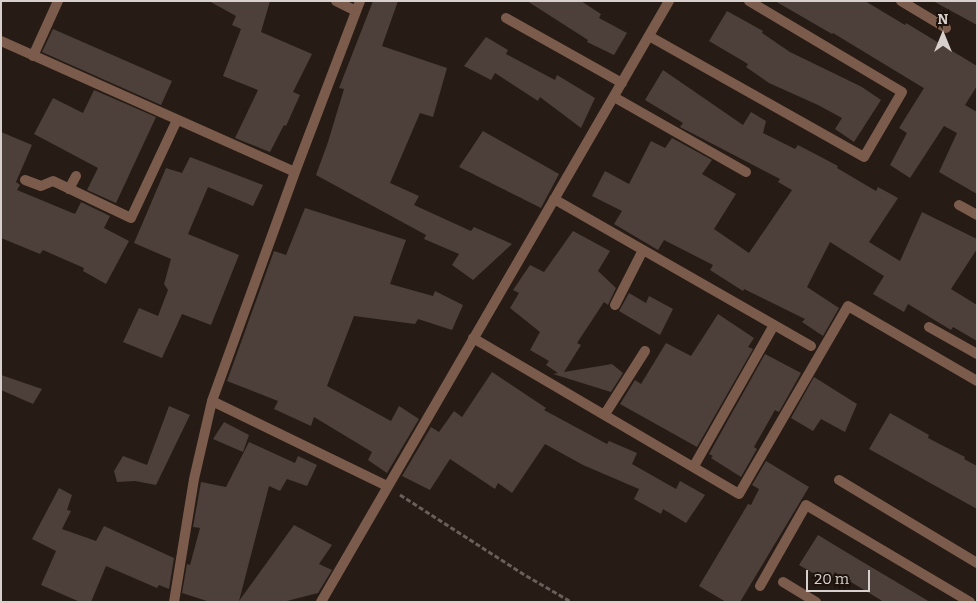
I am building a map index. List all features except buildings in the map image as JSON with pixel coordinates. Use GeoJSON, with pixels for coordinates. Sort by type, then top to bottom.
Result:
{"type":"FeatureCollection","features":[{"type":"Feature","properties":{"kind":"street"},"geometry":{"type":"LineString","coordinates":[[33,56],[58,1]]}},
{"type":"Feature","properties":{"kind":"street"},"geometry":{"type":"LineString","coordinates":[[174,602],[194,479],[212,401],[295,172],[358,6],[336,1]]}},
{"type":"Feature","properties":{"kind":"street"},"geometry":{"type":"LineString","coordinates":[[321,602],[669,1]]}},
{"type":"Feature","properties":{"kind":"street"},"geometry":{"type":"LineString","coordinates":[[649,36],[864,158],[902,92],[750,1]]}},
{"type":"Feature","properties":{"kind":"street"},"geometry":{"type":"LineString","coordinates":[[901,1],[946,28]]}},
{"type":"Feature","properties":{"kind":"street"},"geometry":{"type":"LineString","coordinates":[[506,18],[622,83]]}},
{"type":"Feature","properties":{"kind":"street"},"geometry":{"type":"LineString","coordinates":[[1,41],[295,172]]}},
{"type":"Feature","properties":{"kind":"street"},"geometry":{"type":"LineString","coordinates":[[614,96],[746,172]]}},
{"type":"Feature","properties":{"kind":"street"},"geometry":{"type":"LineString","coordinates":[[25,180],[41,186],[54,181],[131,218],[177,120]]}},
{"type":"Feature","properties":{"kind":"street"},"geometry":{"type":"LineString","coordinates":[[69,189],[76,176]]}},
{"type":"Feature","properties":{"kind":"street"},"geometry":{"type":"LineString","coordinates":[[554,199],[811,346]]}},
{"type":"Feature","properties":{"kind":"street"},"geometry":{"type":"LineString","coordinates":[[959,205],[977,215]]}},
{"type":"Feature","properties":{"kind":"street"},"geometry":{"type":"LineString","coordinates":[[615,305],[643,250]]}},
{"type":"Feature","properties":{"kind":"street"},"geometry":{"type":"LineString","coordinates":[[473,338],[739,494],[848,306],[977,381]]}},
{"type":"Feature","properties":{"kind":"street"},"geometry":{"type":"LineString","coordinates":[[694,466],[774,325]]}},
{"type":"Feature","properties":{"kind":"street"},"geometry":{"type":"LineString","coordinates":[[928,327],[977,354]]}},
{"type":"Feature","properties":{"kind":"street"},"geometry":{"type":"LineString","coordinates":[[605,414],[645,351]]}},
{"type":"Feature","properties":{"kind":"street"},"geometry":{"type":"LineString","coordinates":[[212,401],[387,486]]}},
{"type":"Feature","properties":{"kind":"street"},"geometry":{"type":"LineString","coordinates":[[839,480],[977,563]]}},
{"type":"Feature","properties":{"kind":"street"},"geometry":{"type":"LineString","coordinates":[[760,586],[806,506],[970,602]]}},
{"type":"Feature","properties":{"kind":"street"},"geometry":{"type":"LineString","coordinates":[[783,582],[816,602]]}},
{"type":"Feature","properties":{"kind":"path"},"geometry":{"type":"LineString","coordinates":[[387,486],[523,574],[571,602]]}}]}
